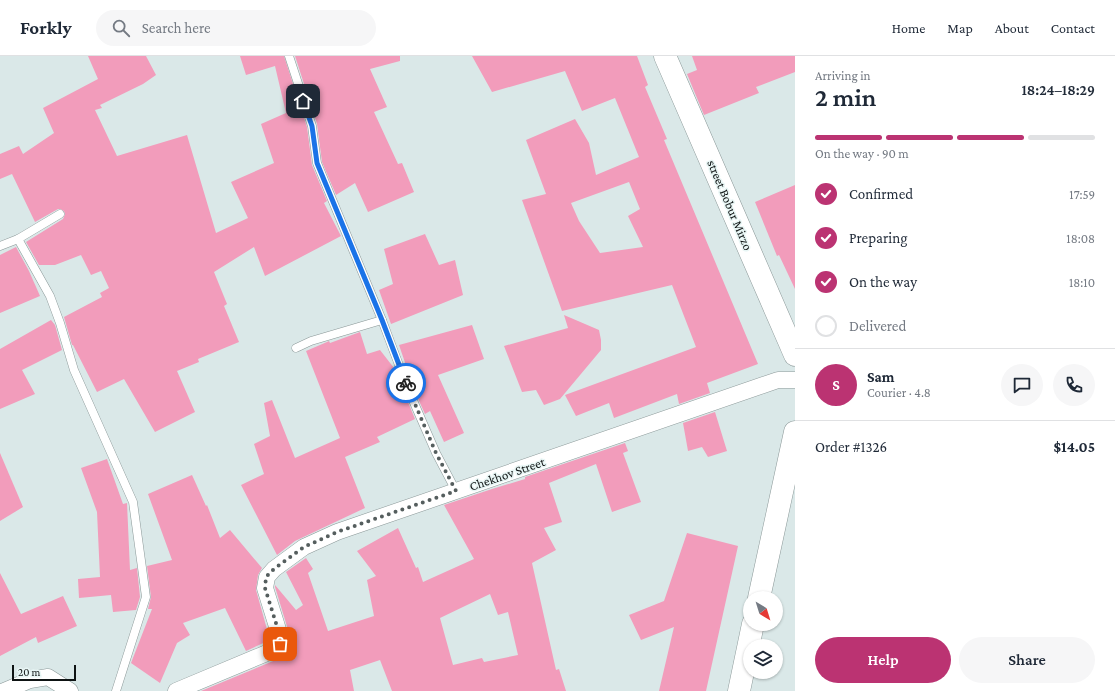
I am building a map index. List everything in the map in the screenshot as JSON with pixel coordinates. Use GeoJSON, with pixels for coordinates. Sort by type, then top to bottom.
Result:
{"type":"FeatureCollection","features":[{"type":"Feature","properties":{"kind":"street","name":"street Bobur Mirzo"},"geometry":{"type":"LineString","coordinates":[[665,56],[795,355]]}},
{"type":"Feature","properties":{"kind":"street","name":"Chekhov Street"},"geometry":{"type":"LineString","coordinates":[[176,691],[274,650],[280,644],[280,636],[265,588],[266,577],[274,569],[304,547],[337,532],[778,380],[795,380]]}},
{"type":"Feature","properties":{"kind":"street"},"geometry":{"type":"LineString","coordinates":[[761,591],[795,432]]}},
{"type":"Feature","properties":{"kind":"street"},"geometry":{"type":"LineString","coordinates":[[739,691],[752,631]]}},
{"type":"Feature","properties":{"kind":"street"},"geometry":{"type":"LineString","coordinates":[[4,691],[30,680],[48,676],[70,691]]}},
{"type":"Feature","properties":{"kind":"lane"},"geometry":{"type":"LineString","coordinates":[[289,56],[312,126],[317,163],[382,320],[408,389],[436,453],[456,491]]}},
{"type":"Feature","properties":{"kind":"lane"},"geometry":{"type":"LineString","coordinates":[[0,246],[18,239],[60,214]]}},
{"type":"Feature","properties":{"kind":"lane"},"geometry":{"type":"LineString","coordinates":[[18,239],[50,296],[74,370],[133,502],[146,597],[116,691]]}},
{"type":"Feature","properties":{"kind":"lane"},"geometry":{"type":"LineString","coordinates":[[296,348],[311,341],[382,320]]}},
{"type":"Feature","properties":{"kind":"building"},"geometry":{"type":"Polygon","coordinates":[[[88,56],[146,56],[156,75],[143,84],[100,105],[102,108],[95,110],[117,156],[187,135],[216,233],[248,218],[231,182],[274,163],[261,124],[286,113],[275,66],[246,75],[240,56],[284,56],[307,127],[312,165],[327,201],[324,203],[341,236],[265,276],[254,247],[214,272],[227,304],[224,306],[239,342],[198,359],[199,362],[177,371],[195,412],[155,432],[124,379],[97,392],[72,345],[64,317],[102,297],[100,293],[109,288],[101,271],[91,275],[81,255],[55,265],[39,265],[26,242],[63,219],[65,214],[64,211],[58,209],[35,222],[12,174],[0,179],[0,154],[19,146],[23,154],[54,133],[43,108],[98,79],[88,56]]]}},
{"type":"Feature","properties":{"kind":"building"},"geometry":{"type":"Polygon","coordinates":[[[295,56],[400,56],[400,61],[370,69],[387,107],[374,112],[398,164],[402,163],[414,192],[368,212],[355,183],[336,195],[322,162],[317,124],[295,56]]]}},
{"type":"Feature","properties":{"kind":"building"},"geometry":{"type":"Polygon","coordinates":[[[472,56],[637,56],[648,85],[645,87],[667,139],[664,140],[758,364],[707,383],[710,393],[679,404],[677,394],[614,418],[609,403],[576,416],[565,395],[696,347],[672,285],[562,311],[522,200],[546,194],[526,140],[575,119],[589,143],[596,175],[639,157],[615,98],[582,111],[565,71],[492,92],[472,56]],[[629,182],[571,203],[579,221],[600,253],[643,247],[628,216],[640,209],[629,182]]]}},
{"type":"Feature","properties":{"kind":"building"},"geometry":{"type":"Polygon","coordinates":[[[692,56],[795,56],[795,72],[756,87],[759,93],[704,115],[687,74],[697,70],[692,56]]]}},
{"type":"Feature","properties":{"kind":"building"},"geometry":{"type":"Polygon","coordinates":[[[795,185],[795,289],[779,255],[777,256],[755,202],[795,185]]]}},
{"type":"Feature","properties":{"kind":"building"},"geometry":{"type":"Polygon","coordinates":[[[425,234],[439,265],[455,260],[463,295],[391,324],[379,290],[393,284],[384,249],[425,234]]]}},
{"type":"Feature","properties":{"kind":"building"},"geometry":{"type":"Polygon","coordinates":[[[16,247],[40,296],[0,313],[0,255],[16,247]]]}},
{"type":"Feature","properties":{"kind":"building"},"geometry":{"type":"Polygon","coordinates":[[[564,315],[599,330],[601,350],[560,399],[544,405],[536,390],[522,392],[504,346],[568,328],[564,315]]]}},
{"type":"Feature","properties":{"kind":"building"},"geometry":{"type":"Polygon","coordinates":[[[51,320],[55,325],[62,350],[22,370],[35,394],[0,409],[0,349],[51,320]]]}},
{"type":"Feature","properties":{"kind":"building"},"geometry":{"type":"Polygon","coordinates":[[[472,325],[484,359],[438,375],[464,433],[444,442],[430,411],[425,414],[415,392],[399,345],[472,325]]]}},
{"type":"Feature","properties":{"kind":"building"},"geometry":{"type":"Polygon","coordinates":[[[360,332],[367,354],[380,350],[394,368],[415,419],[377,437],[380,442],[345,457],[365,508],[295,541],[277,555],[241,485],[264,474],[254,444],[270,436],[264,403],[272,400],[295,458],[340,438],[306,351],[329,341],[330,343],[360,332]]]}},
{"type":"Feature","properties":{"kind":"building"},"geometry":{"type":"Polygon","coordinates":[[[715,412],[727,451],[708,457],[702,447],[688,451],[683,423],[715,412]]]}},
{"type":"Feature","properties":{"kind":"building"},"geometry":{"type":"Polygon","coordinates":[[[625,443],[628,451],[623,453],[641,502],[612,512],[596,464],[549,483],[562,522],[544,528],[556,550],[532,563],[556,670],[559,669],[566,691],[392,691],[380,660],[350,670],[354,691],[201,691],[278,659],[287,651],[289,644],[289,633],[275,585],[296,610],[303,605],[286,572],[306,558],[313,569],[308,573],[328,631],[374,616],[367,580],[376,576],[357,551],[398,528],[416,568],[418,567],[423,582],[474,559],[444,505],[525,479],[525,477],[625,443]],[[490,594],[440,618],[453,665],[482,658],[484,662],[518,655],[508,612],[498,615],[490,594]]]}},
{"type":"Feature","properties":{"kind":"building"},"geometry":{"type":"Polygon","coordinates":[[[0,453],[23,507],[0,521],[0,453]]]}},
{"type":"Feature","properties":{"kind":"building"},"geometry":{"type":"Polygon","coordinates":[[[107,459],[123,504],[127,503],[130,570],[137,568],[140,597],[136,610],[113,612],[111,595],[79,598],[78,579],[100,577],[97,512],[81,468],[107,459]]]}},
{"type":"Feature","properties":{"kind":"building"},"geometry":{"type":"Polygon","coordinates":[[[192,475],[206,506],[207,505],[220,538],[230,530],[262,568],[258,575],[256,590],[270,640],[246,651],[225,608],[183,623],[190,635],[177,643],[160,683],[131,663],[152,609],[148,609],[151,597],[147,566],[172,560],[148,494],[192,475]]]}},
{"type":"Feature","properties":{"kind":"building"},"geometry":{"type":"Polygon","coordinates":[[[687,533],[738,546],[706,691],[659,691],[674,627],[641,640],[629,615],[664,601],[687,533]]]}},
{"type":"Feature","properties":{"kind":"building"},"geometry":{"type":"Polygon","coordinates":[[[0,573],[21,614],[63,596],[77,626],[38,643],[36,637],[0,656],[0,573]]]}},
{"type":"Feature","properties":{"kind":"way so far"},"geometry":{"type":"LineString","coordinates":[[280,644],[280,636],[265,588],[266,577],[274,569],[304,547],[337,532],[456,491],[436,453],[406,383]]}},
{"type":"Feature","properties":{"kind":"route"},"geometry":{"type":"LineString","coordinates":[[303,101],[312,126],[317,163],[382,320],[406,383]]}}]}
